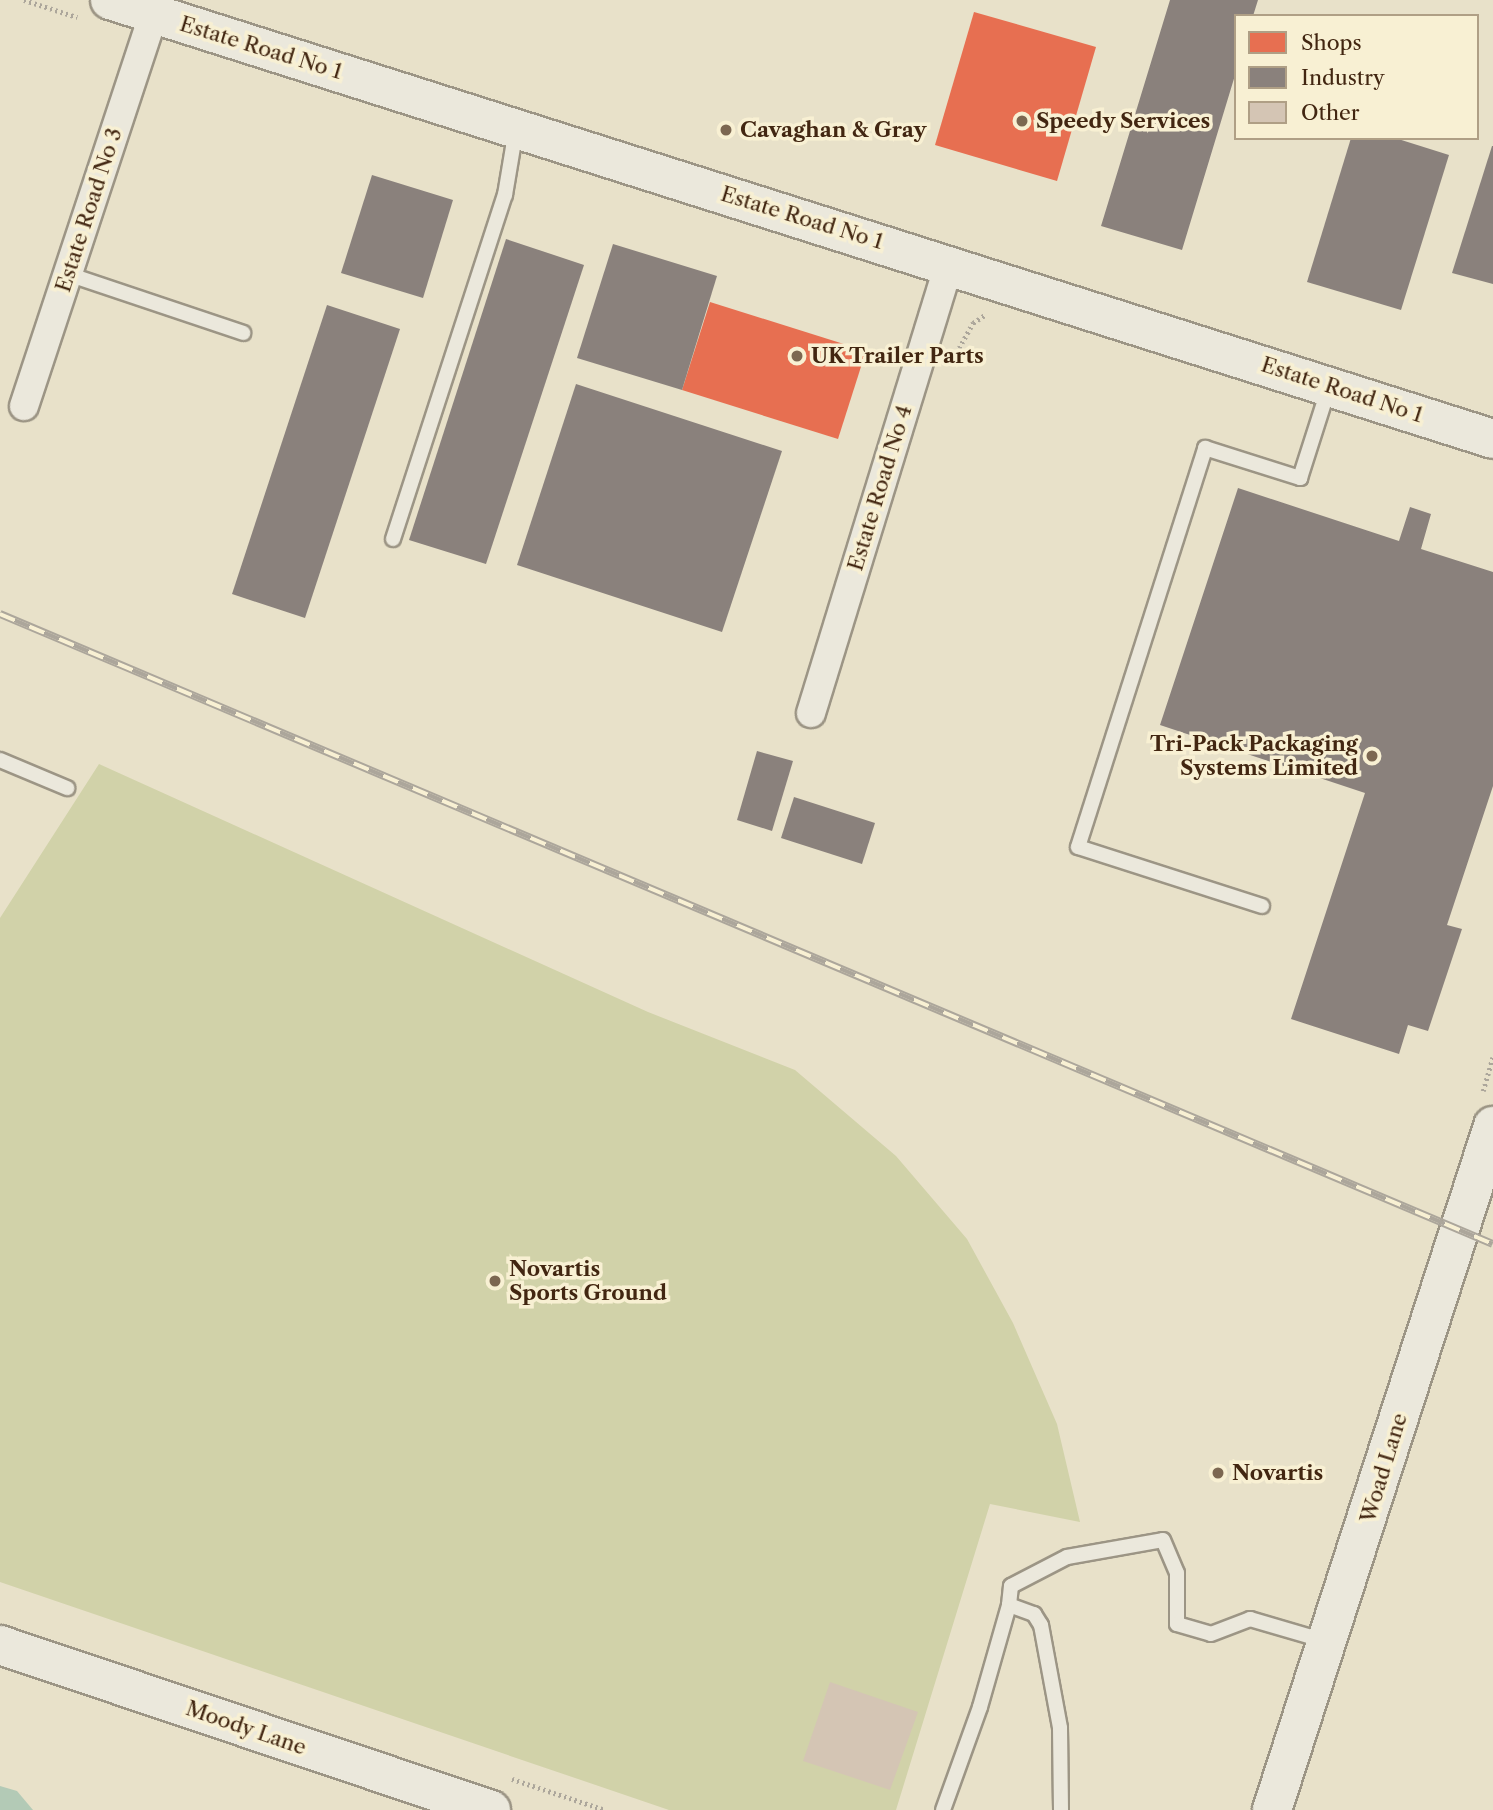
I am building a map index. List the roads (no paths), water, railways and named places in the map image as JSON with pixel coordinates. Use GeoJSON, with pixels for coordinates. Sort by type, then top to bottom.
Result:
{"type":"FeatureCollection","features":[{"type":"Feature","properties":{"kind":"street","name":"Estate Road No 1"},"geometry":{"type":"LineString","coordinates":[[110,0],[157,7],[516,128],[1493,439]]}},
{"type":"Feature","properties":{"kind":"street","name":"Estate Road No 3"},"geometry":{"type":"LineString","coordinates":[[24,406],[157,7]]}},
{"type":"Feature","properties":{"kind":"street","name":"Estate Road No 4"},"geometry":{"type":"LineString","coordinates":[[811,713],[949,264]]}},
{"type":"Feature","properties":{"kind":"street","name":"Woad Lane"},"geometry":{"type":"LineString","coordinates":[[1272,1810],[1329,1642],[1493,1126]]}},
{"type":"Feature","properties":{"kind":"street","name":"Moody Lane"},"geometry":{"type":"LineString","coordinates":[[0,1645],[491,1810]]}},
{"type":"Feature","properties":{"kind":"lane"},"geometry":{"type":"LineString","coordinates":[[393,540],[505,195],[516,128]]}},
{"type":"Feature","properties":{"kind":"lane"},"geometry":{"type":"LineString","coordinates":[[68,274],[243,333]]}},
{"type":"Feature","properties":{"kind":"lane"},"geometry":{"type":"LineString","coordinates":[[1262,906],[1077,847],[1205,448],[1300,478],[1330,385]]}},
{"type":"Feature","properties":{"kind":"lane"},"geometry":{"type":"LineString","coordinates":[[0,760],[67,788]]}},
{"type":"Feature","properties":{"kind":"lane"},"geometry":{"type":"LineString","coordinates":[[943,1810],[980,1707],[1009,1605],[1011,1586],[1067,1557],[1163,1540],[1177,1573],[1177,1624],[1211,1634],[1250,1619],[1329,1642]]}},
{"type":"Feature","properties":{"kind":"lane"},"geometry":{"type":"LineString","coordinates":[[1009,1605],[1034,1614],[1041,1625],[1060,1728],[1061,1810]]}},
{"type":"Feature","properties":{"kind":"railway"},"geometry":{"type":"LineString","coordinates":[[0,614],[1493,1244]]}},
{"type":"Feature","properties":{"kind":"place","name":"Speedy Services"},"geometry":{"type":"Point","coordinates":[1022,121]}},
{"type":"Feature","properties":{"kind":"place","name":"Cavaghan & Gray"},"geometry":{"type":"Point","coordinates":[726,130]}},
{"type":"Feature","properties":{"kind":"place","name":"UK Trailer Parts"},"geometry":{"type":"Point","coordinates":[797,356]}},
{"type":"Feature","properties":{"kind":"place","name":"Tri-Pack Packaging Systems Limited"},"geometry":{"type":"Point","coordinates":[1372,756]}},
{"type":"Feature","properties":{"kind":"place","name":"Novartis Sports Ground"},"geometry":{"type":"Point","coordinates":[495,1281]}},
{"type":"Feature","properties":{"kind":"place","name":"Novartis"},"geometry":{"type":"Point","coordinates":[1218,1473]}}]}
